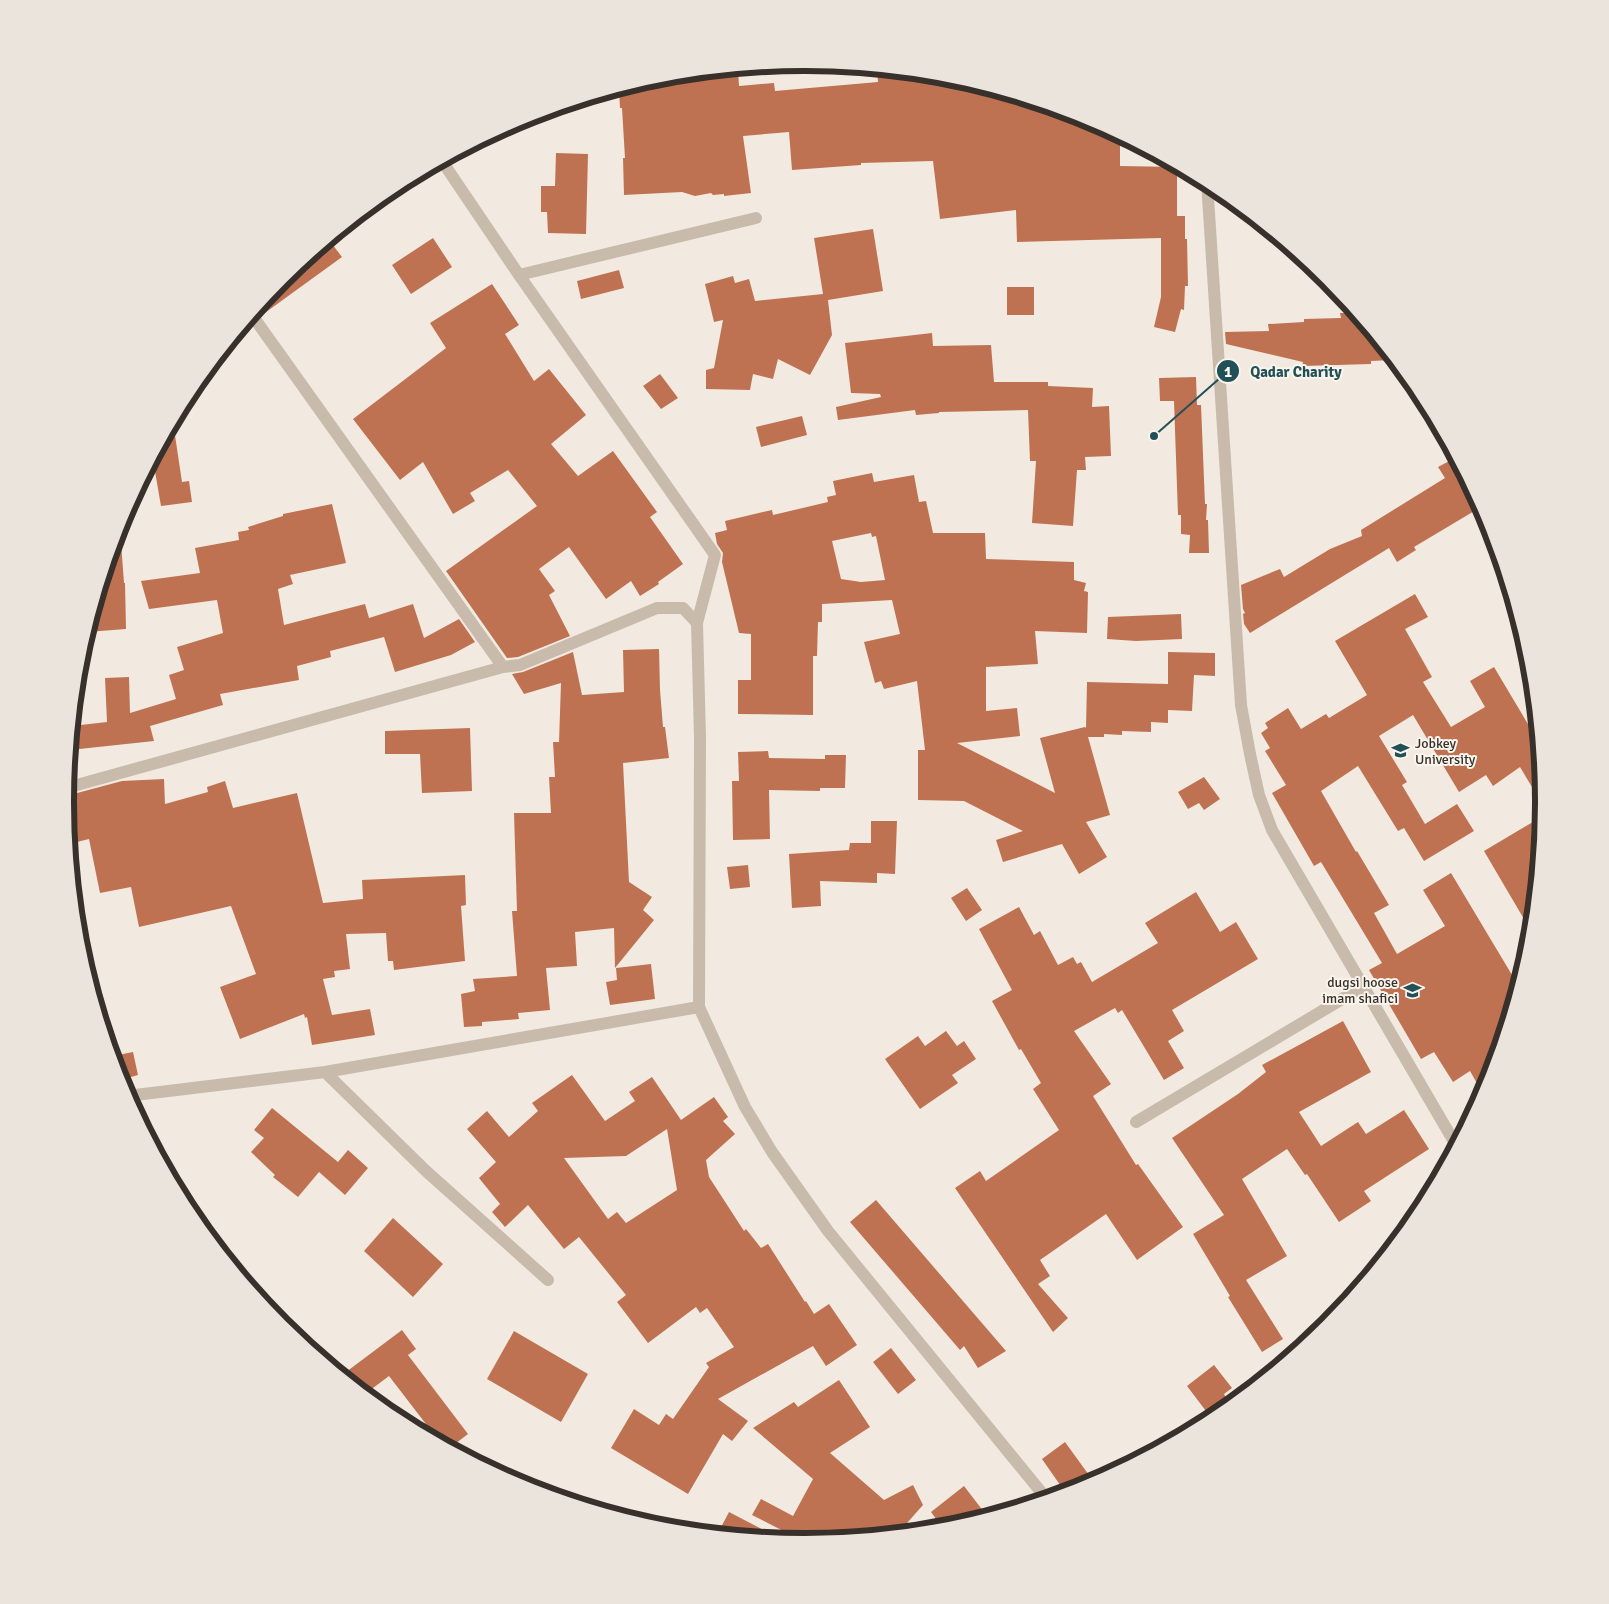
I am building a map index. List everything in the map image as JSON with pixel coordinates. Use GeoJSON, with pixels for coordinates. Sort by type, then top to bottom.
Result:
{"type":"FeatureCollection","features":[{"type":"Feature","properties":{"kind":"street"},"geometry":{"type":"LineString","coordinates":[[445,166],[519,275],[715,555],[697,622],[700,737],[699,1006],[745,1107],[772,1152],[822,1223],[1042,1493]]}},
{"type":"Feature","properties":{"kind":"street"},"geometry":{"type":"LineString","coordinates":[[1207,192],[1241,705],[1259,796],[1272,830],[1452,1139]]}},
{"type":"Feature","properties":{"kind":"street"},"geometry":{"type":"LineString","coordinates":[[519,275],[756,218]]}},
{"type":"Feature","properties":{"kind":"street"},"geometry":{"type":"LineString","coordinates":[[255,320],[503,667]]}},
{"type":"Feature","properties":{"kind":"street"},"geometry":{"type":"LineString","coordinates":[[74,786],[503,667],[520,665],[657,608],[683,608],[697,622]]}},
{"type":"Feature","properties":{"kind":"street"},"geometry":{"type":"LineString","coordinates":[[1136,1122],[1364,986]]}},
{"type":"Feature","properties":{"kind":"street"},"geometry":{"type":"LineString","coordinates":[[135,1095],[325,1072],[699,1006]]}},
{"type":"Feature","properties":{"kind":"street"},"geometry":{"type":"LineString","coordinates":[[325,1072],[426,1171],[548,1280]]}},
{"type":"Feature","properties":{"kind":"building"},"geometry":{"type":"Polygon","coordinates":[[[738,75],[739,86],[774,83],[775,91],[878,82],[877,76],[900,78],[947,85],[994,96],[1039,110],[1120,143],[1120,166],[1166,167],[1177,173],[1177,216],[1185,216],[1185,239],[1187,239],[1188,286],[1185,286],[1184,310],[1181,309],[1175,332],[1154,327],[1161,297],[1161,238],[1017,242],[1016,210],[940,219],[933,161],[861,163],[861,165],[792,170],[789,132],[743,136],[751,193],[724,196],[724,194],[713,195],[711,193],[695,196],[682,192],[624,195],[623,158],[625,158],[622,108],[620,108],[619,95],[662,85],[738,75]]]}},
{"type":"Feature","properties":{"kind":"building"},"geometry":{"type":"Polygon","coordinates":[[[556,153],[588,154],[586,234],[548,233],[547,212],[541,212],[541,186],[555,186],[556,153]]]}},
{"type":"Feature","properties":{"kind":"building"},"geometry":{"type":"Polygon","coordinates":[[[873,229],[883,291],[828,300],[832,335],[810,375],[778,359],[773,379],[753,374],[750,390],[706,389],[706,370],[714,368],[723,320],[714,322],[705,284],[733,276],[735,283],[749,279],[755,301],[823,294],[814,238],[873,229]]]}},
{"type":"Feature","properties":{"kind":"building"},"geometry":{"type":"Polygon","coordinates":[[[433,238],[452,267],[411,294],[392,265],[433,238]]]}},
{"type":"Feature","properties":{"kind":"building"},"geometry":{"type":"Polygon","coordinates":[[[333,245],[342,257],[262,315],[261,314],[288,285],[333,245]]]}},
{"type":"Feature","properties":{"kind":"building"},"geometry":{"type":"Polygon","coordinates":[[[619,270],[624,288],[581,299],[577,281],[619,270]]]}},
{"type":"Feature","properties":{"kind":"building"},"geometry":{"type":"Polygon","coordinates":[[[492,284],[519,325],[505,334],[534,381],[549,369],[586,415],[551,444],[578,476],[613,451],[657,512],[650,517],[683,564],[658,582],[659,584],[640,596],[631,581],[606,599],[569,547],[539,569],[555,591],[549,595],[570,636],[518,657],[507,658],[446,571],[537,506],[508,470],[470,493],[475,501],[453,514],[423,462],[400,480],[353,419],[446,348],[430,323],[492,284]]]}},
{"type":"Feature","properties":{"kind":"building"},"geometry":{"type":"Polygon","coordinates":[[[1007,287],[1034,287],[1034,315],[1007,315],[1007,287]]]}},
{"type":"Feature","properties":{"kind":"building"},"geometry":{"type":"Polygon","coordinates":[[[1340,313],[1347,313],[1386,360],[1371,361],[1371,364],[1302,366],[1303,362],[1226,344],[1225,332],[1269,331],[1268,324],[1304,322],[1304,319],[1341,318],[1340,313]]]}},
{"type":"Feature","properties":{"kind":"building"},"geometry":{"type":"Polygon","coordinates":[[[932,333],[933,346],[991,345],[994,382],[1048,382],[1048,386],[1093,388],[1092,407],[1109,406],[1111,456],[1085,457],[1086,470],[1077,470],[1073,526],[1032,523],[1036,461],[1030,461],[1028,410],[939,412],[916,415],[915,410],[838,420],[836,407],[881,397],[880,394],[851,393],[845,343],[932,333]]]}},
{"type":"Feature","properties":{"kind":"building"},"geometry":{"type":"Polygon","coordinates":[[[660,374],[678,398],[661,409],[643,386],[660,374]]]}},
{"type":"Feature","properties":{"kind":"building"},"geometry":{"type":"Polygon","coordinates":[[[1196,377],[1197,405],[1201,405],[1209,553],[1189,553],[1190,535],[1181,534],[1181,515],[1178,515],[1174,401],[1160,401],[1159,378],[1196,377]]]}},
{"type":"Feature","properties":{"kind":"building"},"geometry":{"type":"Polygon","coordinates":[[[802,416],[807,435],[761,447],[756,427],[802,416]]]}},
{"type":"Feature","properties":{"kind":"building"},"geometry":{"type":"Polygon","coordinates":[[[175,433],[182,482],[189,481],[192,502],[161,506],[155,469],[175,433]]]}},
{"type":"Feature","properties":{"kind":"building"},"geometry":{"type":"Polygon","coordinates":[[[1450,461],[1475,511],[1414,547],[1416,550],[1397,562],[1389,548],[1250,633],[1244,624],[1243,614],[1245,613],[1241,585],[1280,569],[1284,577],[1330,549],[1362,536],[1361,530],[1445,478],[1438,467],[1450,461]]]}},
{"type":"Feature","properties":{"kind":"building"},"geometry":{"type":"Polygon","coordinates":[[[872,473],[874,482],[914,475],[919,502],[926,501],[933,533],[985,533],[986,559],[1074,562],[1074,580],[1086,583],[1084,591],[1088,592],[1087,633],[1035,631],[1038,664],[986,667],[986,711],[1017,708],[1020,736],[957,743],[1055,793],[1040,738],[1086,728],[1087,682],[1168,684],[1168,652],[1215,653],[1215,676],[1194,675],[1192,711],[1168,710],[1168,723],[1151,722],[1151,732],[1122,731],[1122,735],[1104,734],[1104,737],[1088,737],[1110,815],[1086,822],[1107,857],[1079,874],[1062,844],[1003,862],[996,840],[1023,831],[964,801],[918,800],[918,750],[925,750],[917,681],[884,689],[881,681],[875,683],[864,642],[900,634],[892,600],[822,604],[822,622],[818,622],[817,656],[813,656],[813,715],[738,714],[738,680],[751,680],[751,634],[739,633],[722,562],[723,553],[717,544],[715,533],[727,530],[725,521],[772,510],[773,515],[828,502],[827,497],[836,495],[833,481],[872,473]],[[871,533],[832,541],[841,579],[861,582],[885,580],[876,536],[872,537],[871,533]]]}},
{"type":"Feature","properties":{"kind":"building"},"geometry":{"type":"Polygon","coordinates":[[[332,504],[346,563],[290,575],[293,584],[278,589],[284,625],[365,604],[369,618],[413,604],[424,638],[459,619],[475,642],[451,655],[395,672],[384,637],[330,651],[331,657],[297,666],[299,680],[220,694],[223,705],[150,726],[154,741],[75,749],[78,725],[107,722],[105,678],[129,677],[130,713],[176,699],[169,675],[184,670],[177,647],[223,633],[217,600],[149,609],[141,581],[200,573],[195,548],[239,540],[238,532],[249,530],[248,527],[283,516],[283,514],[332,504]]]}},
{"type":"Feature","properties":{"kind":"building"},"geometry":{"type":"Polygon","coordinates":[[[121,544],[125,583],[126,629],[95,631],[121,544]]]}},
{"type":"Feature","properties":{"kind":"building"},"geometry":{"type":"Polygon","coordinates":[[[1415,594],[1428,617],[1405,629],[1432,677],[1423,682],[1451,727],[1485,707],[1470,681],[1494,667],[1531,730],[1535,792],[1520,767],[1493,786],[1486,775],[1459,792],[1413,715],[1379,736],[1407,782],[1402,785],[1425,824],[1457,804],[1474,831],[1424,861],[1404,828],[1398,831],[1358,766],[1321,791],[1389,905],[1374,913],[1397,954],[1445,926],[1423,890],[1451,873],[1513,977],[1496,1037],[1478,1086],[1470,1071],[1453,1082],[1434,1052],[1421,1059],[1369,970],[1382,963],[1321,862],[1314,866],[1272,793],[1286,785],[1265,751],[1270,748],[1261,733],[1268,728],[1265,723],[1288,708],[1301,729],[1326,714],[1329,718],[1367,695],[1335,641],[1415,594]]]}},
{"type":"Feature","properties":{"kind":"building"},"geometry":{"type":"Polygon","coordinates":[[[1181,614],[1182,639],[1136,641],[1107,639],[1108,617],[1181,614]]]}},
{"type":"Feature","properties":{"kind":"building"},"geometry":{"type":"Polygon","coordinates":[[[659,649],[663,727],[665,727],[669,758],[623,763],[629,882],[652,897],[643,910],[654,920],[615,968],[614,928],[575,932],[577,966],[546,968],[550,1010],[518,1013],[519,1019],[482,1022],[482,1026],[464,1027],[461,994],[475,991],[473,979],[517,976],[512,911],[517,911],[514,813],[551,813],[549,777],[555,777],[553,742],[559,742],[561,683],[524,694],[512,674],[523,672],[573,652],[582,695],[624,692],[623,650],[659,649]]]}},
{"type":"Feature","properties":{"kind":"building"},"geometry":{"type":"Polygon","coordinates":[[[470,728],[472,791],[422,793],[420,754],[385,754],[385,731],[470,728]]]}},
{"type":"Feature","properties":{"kind":"building"},"geometry":{"type":"Polygon","coordinates":[[[768,751],[769,758],[825,759],[825,755],[846,755],[845,788],[820,788],[820,791],[769,790],[770,839],[733,840],[732,781],[739,781],[738,752],[768,751]]]}},
{"type":"Feature","properties":{"kind":"building"},"geometry":{"type":"Polygon","coordinates":[[[1204,777],[1220,799],[1204,810],[1199,803],[1188,809],[1178,792],[1204,777]]]}},
{"type":"Feature","properties":{"kind":"building"},"geometry":{"type":"Polygon","coordinates":[[[164,779],[165,804],[208,792],[207,787],[225,781],[233,808],[297,793],[323,903],[363,899],[362,880],[465,875],[466,905],[461,906],[465,961],[394,970],[393,961],[388,961],[386,933],[346,934],[350,969],[334,971],[335,977],[323,979],[332,1015],[370,1009],[375,1035],[312,1045],[307,1017],[305,1018],[304,1014],[240,1039],[220,987],[256,974],[231,906],[139,927],[131,887],[100,893],[89,839],[75,843],[74,794],[122,781],[164,779]]]}},
{"type":"Feature","properties":{"kind":"building"},"geometry":{"type":"Polygon","coordinates":[[[871,821],[897,821],[895,874],[877,873],[877,883],[820,881],[821,906],[792,908],[789,854],[849,850],[850,843],[871,843],[871,821]]]}},
{"type":"Feature","properties":{"kind":"building"},"geometry":{"type":"Polygon","coordinates":[[[1535,821],[1534,850],[1525,921],[1484,851],[1535,821]]]}},
{"type":"Feature","properties":{"kind":"building"},"geometry":{"type":"Polygon","coordinates":[[[748,865],[750,887],[730,889],[727,867],[748,865]]]}},
{"type":"Feature","properties":{"kind":"building"},"geometry":{"type":"Polygon","coordinates":[[[967,888],[982,910],[966,921],[951,898],[967,888]]]}},
{"type":"Feature","properties":{"kind":"building"},"geometry":{"type":"Polygon","coordinates":[[[1196,892],[1220,932],[1236,922],[1258,959],[1172,1010],[1184,1031],[1168,1041],[1184,1068],[1164,1080],[1122,1010],[1118,1013],[1115,1008],[1074,1031],[1111,1084],[1093,1096],[1136,1165],[1138,1164],[1183,1227],[1137,1260],[1106,1214],[1040,1260],[1050,1276],[1038,1284],[1068,1318],[1053,1332],[955,1188],[980,1171],[986,1181],[1059,1130],[1033,1089],[1041,1083],[1021,1049],[1019,1050],[992,1001],[1012,990],[979,929],[1019,907],[1034,935],[1040,931],[1058,965],[1073,957],[1077,964],[1081,962],[1092,982],[1158,943],[1145,923],[1196,892]]]}},
{"type":"Feature","properties":{"kind":"building"},"geometry":{"type":"Polygon","coordinates":[[[651,964],[655,999],[610,1005],[606,982],[617,980],[616,968],[651,964]]]}},
{"type":"Feature","properties":{"kind":"building"},"geometry":{"type":"Polygon","coordinates":[[[1343,1021],[1371,1072],[1299,1112],[1321,1146],[1358,1122],[1366,1134],[1404,1110],[1429,1149],[1364,1191],[1371,1201],[1339,1222],[1307,1174],[1305,1175],[1287,1149],[1242,1179],[1287,1256],[1246,1280],[1283,1339],[1262,1352],[1228,1297],[1230,1296],[1193,1234],[1224,1215],[1172,1138],[1238,1094],[1266,1072],[1262,1065],[1343,1021]]]}},
{"type":"Feature","properties":{"kind":"building"},"geometry":{"type":"Polygon","coordinates":[[[946,1031],[957,1046],[964,1041],[976,1059],[952,1075],[958,1083],[920,1109],[885,1059],[918,1036],[925,1046],[946,1031]]]}},
{"type":"Feature","properties":{"kind":"building"},"geometry":{"type":"Polygon","coordinates":[[[133,1052],[138,1075],[128,1078],[119,1055],[133,1052]]]}},
{"type":"Feature","properties":{"kind":"building"},"geometry":{"type":"Polygon","coordinates":[[[572,1075],[605,1121],[635,1101],[629,1092],[652,1077],[681,1120],[714,1097],[728,1117],[723,1121],[735,1134],[706,1160],[709,1177],[744,1231],[746,1229],[761,1248],[768,1244],[814,1314],[829,1304],[857,1345],[826,1366],[813,1346],[718,1399],[748,1421],[732,1441],[723,1434],[688,1494],[611,1448],[634,1409],[659,1425],[666,1414],[673,1419],[709,1367],[706,1363],[734,1347],[707,1308],[700,1313],[696,1307],[648,1343],[617,1302],[626,1295],[579,1237],[564,1249],[528,1205],[505,1227],[492,1212],[500,1204],[479,1178],[496,1162],[467,1129],[487,1111],[509,1137],[538,1111],[532,1103],[572,1075]],[[667,1129],[626,1156],[564,1158],[608,1219],[617,1212],[626,1223],[677,1190],[667,1129]]]}},
{"type":"Feature","properties":{"kind":"building"},"geometry":{"type":"Polygon","coordinates":[[[272,1108],[338,1162],[348,1150],[368,1168],[345,1195],[319,1172],[298,1197],[273,1177],[275,1175],[251,1152],[264,1138],[254,1130],[272,1108]]]}},
{"type":"Feature","properties":{"kind":"building"},"geometry":{"type":"Polygon","coordinates":[[[876,1200],[1006,1351],[978,1368],[964,1346],[960,1350],[850,1222],[876,1200]]]}},
{"type":"Feature","properties":{"kind":"building"},"geometry":{"type":"Polygon","coordinates":[[[393,1218],[443,1264],[413,1297],[364,1251],[393,1218]]]}},
{"type":"Feature","properties":{"kind":"building"},"geometry":{"type":"Polygon","coordinates":[[[402,1330],[416,1349],[408,1355],[468,1434],[455,1444],[428,1428],[389,1376],[371,1390],[347,1371],[402,1330]]]}},
{"type":"Feature","properties":{"kind":"building"},"geometry":{"type":"Polygon","coordinates":[[[514,1331],[588,1374],[561,1422],[487,1379],[514,1331]]]}},
{"type":"Feature","properties":{"kind":"building"},"geometry":{"type":"Polygon","coordinates":[[[891,1348],[916,1380],[898,1394],[873,1362],[891,1348]]]}},
{"type":"Feature","properties":{"kind":"building"},"geometry":{"type":"Polygon","coordinates":[[[1214,1365],[1232,1388],[1224,1394],[1226,1398],[1207,1412],[1187,1386],[1214,1365]]]}},
{"type":"Feature","properties":{"kind":"building"},"geometry":{"type":"Polygon","coordinates":[[[839,1380],[870,1427],[830,1453],[884,1500],[913,1485],[923,1505],[905,1525],[852,1531],[786,1532],[752,1515],[761,1499],[793,1516],[813,1479],[753,1428],[794,1402],[798,1407],[839,1380]]]}},
{"type":"Feature","properties":{"kind":"building"},"geometry":{"type":"Polygon","coordinates":[[[1065,1442],[1089,1475],[1061,1486],[1042,1459],[1065,1442]]]}},
{"type":"Feature","properties":{"kind":"building"},"geometry":{"type":"Polygon","coordinates":[[[964,1486],[983,1511],[937,1520],[931,1512],[964,1486]]]}},
{"type":"Feature","properties":{"kind":"building"},"geometry":{"type":"Polygon","coordinates":[[[729,1512],[766,1531],[757,1531],[721,1527],[729,1512]]]}},
{"type":"Feature","properties":{"kind":"place","name":"Qadar Charity"},"geometry":{"type":"Point","coordinates":[1154,436]}},
{"type":"Feature","properties":{"kind":"place","name":"Jobkey University"},"geometry":{"type":"Point","coordinates":[1401,751]}},
{"type":"Feature","properties":{"kind":"place","name":"dugsi hoose imam shafici"},"geometry":{"type":"Point","coordinates":[1412,990]}}]}
